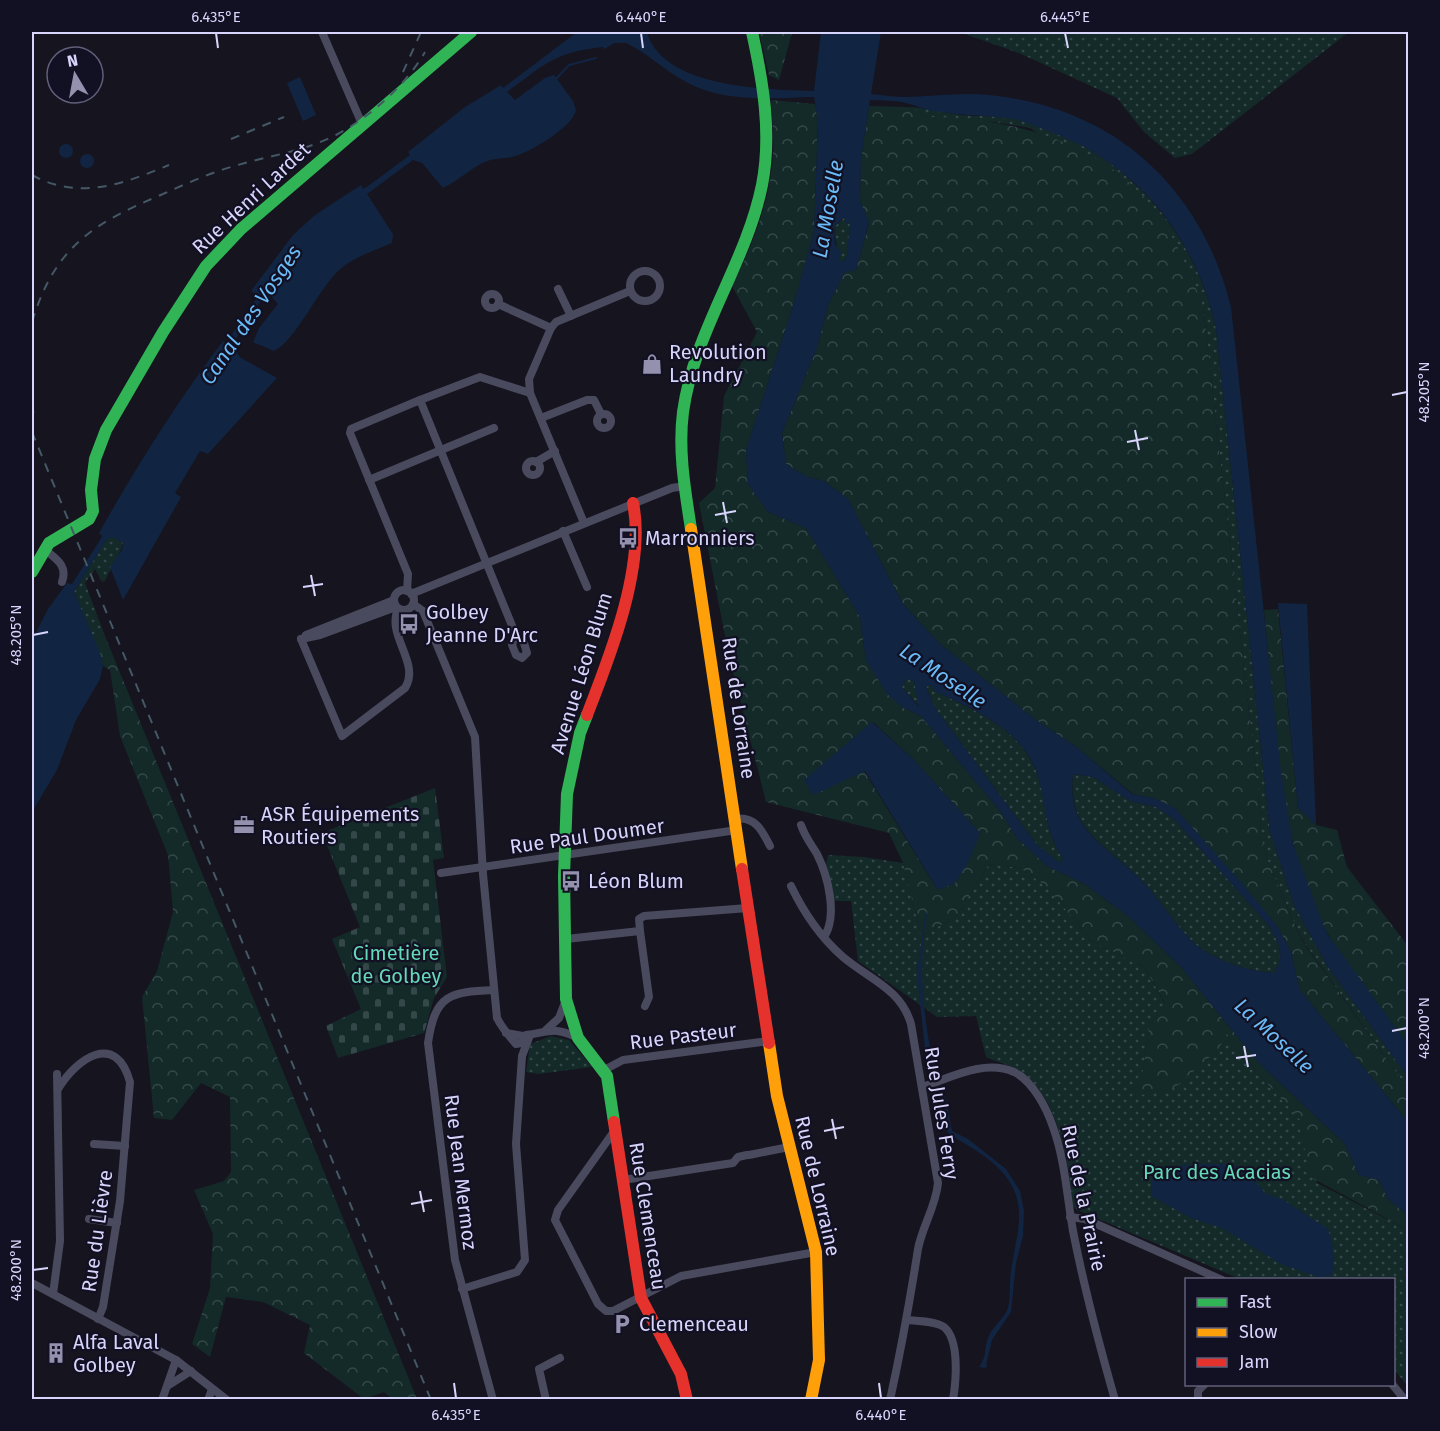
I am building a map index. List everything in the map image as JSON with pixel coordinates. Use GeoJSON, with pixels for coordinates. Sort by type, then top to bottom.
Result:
{"type":"FeatureCollection","features":[{"type":"Feature","properties":{"kind":"street"},"geometry":{"type":"LineString","coordinates":[[322,32],[362,124]]}},
{"type":"Feature","properties":{"kind":"street","name":"Rue Henri Lardet"},"geometry":{"type":"LineString","coordinates":[[44,549],[53,539],[83,525],[89,519],[93,511],[91,490],[95,459],[106,430],[168,324],[206,266],[241,229],[471,32]]}},
{"type":"Feature","properties":{"kind":"street","name":"Rue de Lorraine"},"geometry":{"type":"LineString","coordinates":[[753,32],[765,112],[765,169],[760,195],[703,339],[684,401],[681,435],[684,486],[769,1041],[789,1147],[816,1252],[819,1360],[811,1400]]}},
{"type":"Feature","properties":{"kind":"street"},"geometry":{"type":"LineString","coordinates":[[558,289],[571,316]]}},
{"type":"Feature","properties":{"kind":"street"},"geometry":{"type":"LineString","coordinates":[[584,523],[530,393],[529,379],[551,328],[571,316],[630,291]]}},
{"type":"Feature","properties":{"kind":"street"},"geometry":{"type":"LineString","coordinates":[[498,304],[551,328]]}},
{"type":"Feature","properties":{"kind":"street"},"geometry":{"type":"LineString","coordinates":[[530,393],[480,377],[351,429],[350,434],[408,574],[410,596],[407,610],[396,606],[318,629],[301,639],[342,735],[405,688],[409,682],[410,670],[394,625],[396,606],[397,593],[410,596],[563,531],[672,488],[684,486]]}},
{"type":"Feature","properties":{"kind":"street"},"geometry":{"type":"LineString","coordinates":[[420,400],[515,633]]}},
{"type":"Feature","properties":{"kind":"street"},"geometry":{"type":"LineString","coordinates":[[541,418],[587,400],[594,400],[601,414]]}},
{"type":"Feature","properties":{"kind":"street"},"geometry":{"type":"LineString","coordinates":[[369,480],[495,428]]}},
{"type":"Feature","properties":{"kind":"street"},"geometry":{"type":"LineString","coordinates":[[536,462],[555,451]]}},
{"type":"Feature","properties":{"kind":"street","name":"Avenue Léon Blum"},"geometry":{"type":"LineString","coordinates":[[578,1038],[566,999],[564,856],[567,794],[575,752],[613,650],[630,580],[637,522],[633,503]]}},
{"type":"Feature","properties":{"kind":"street"},"geometry":{"type":"LineString","coordinates":[[563,531],[587,587]]}},
{"type":"Feature","properties":{"kind":"street"},"geometry":{"type":"LineString","coordinates":[[32,572],[44,549],[61,563],[64,571],[62,582]]}},
{"type":"Feature","properties":{"kind":"street"},"geometry":{"type":"LineString","coordinates":[[410,596],[423,611],[475,737],[498,1018],[506,1033],[524,1039],[546,1030],[561,1029],[578,1038]]}},
{"type":"Feature","properties":{"kind":"street"},"geometry":{"type":"LineString","coordinates":[[736,824],[746,818],[756,823],[770,846]]}},
{"type":"Feature","properties":{"kind":"street","name":"Rue Paul Doumer"},"geometry":{"type":"LineString","coordinates":[[441,873],[564,856],[736,824]]}},
{"type":"Feature","properties":{"kind":"street"},"geometry":{"type":"LineString","coordinates":[[801,825],[821,863],[826,887],[831,915],[824,937]]}},
{"type":"Feature","properties":{"kind":"street","name":"Rue Jules Ferry"},"geometry":{"type":"LineString","coordinates":[[791,886],[807,918],[844,958],[900,1000],[911,1024],[938,1183],[937,1194],[919,1247],[907,1320],[890,1400]]}},
{"type":"Feature","properties":{"kind":"street"},"geometry":{"type":"LineString","coordinates":[[645,1006],[649,998],[639,919],[644,916],[748,908]]}},
{"type":"Feature","properties":{"kind":"street"},"geometry":{"type":"LineString","coordinates":[[566,939],[639,930]]}},
{"type":"Feature","properties":{"kind":"street","name":"Rue Jean Mermoz"},"geometry":{"type":"LineString","coordinates":[[493,1400],[462,1289],[450,1226],[428,1043],[434,1018],[448,997],[468,991],[494,990]]}},
{"type":"Feature","properties":{"kind":"street","name":"Avenue Léon Blum"},"geometry":{"type":"LineString","coordinates":[[546,1030],[559,1018],[566,999]]}},
{"type":"Feature","properties":{"kind":"street"},"geometry":{"type":"LineString","coordinates":[[561,1029],[559,1018],[572,1020]]}},
{"type":"Feature","properties":{"kind":"street"},"geometry":{"type":"LineString","coordinates":[[561,1029],[572,1020]]}},
{"type":"Feature","properties":{"kind":"street","name":"Rue Clemenceau"},"geometry":{"type":"LineString","coordinates":[[578,1038],[604,1070],[641,1298],[648,1318],[683,1376],[687,1400]]}},
{"type":"Feature","properties":{"kind":"street"},"geometry":{"type":"LineString","coordinates":[[462,1289],[517,1272],[525,1260],[516,1144],[524,1039]]}},
{"type":"Feature","properties":{"kind":"street","name":"Rue Pasteur"},"geometry":{"type":"LineString","coordinates":[[604,1070],[623,1060],[769,1041]]}},
{"type":"Feature","properties":{"kind":"street","name":"Rue du Lièvre"},"geometry":{"type":"LineString","coordinates":[[58,1089],[81,1061],[92,1055],[106,1054],[118,1059],[127,1069],[130,1082],[117,1223],[103,1307],[98,1319]]}},
{"type":"Feature","properties":{"kind":"street","name":"Rue de la Prairie"},"geometry":{"type":"LineString","coordinates":[[922,1087],[973,1070],[990,1068],[1016,1073],[1042,1104],[1054,1130],[1080,1263],[1115,1400]]}},
{"type":"Feature","properties":{"kind":"street"},"geometry":{"type":"LineString","coordinates":[[53,1294],[60,1241],[57,1074]]}},
{"type":"Feature","properties":{"kind":"street"},"geometry":{"type":"LineString","coordinates":[[615,1130],[558,1210],[555,1220],[598,1304],[606,1311],[613,1311],[641,1298],[681,1276],[816,1252]]}},
{"type":"Feature","properties":{"kind":"street","name":"Rue du Lièvre"},"geometry":{"type":"LineString","coordinates":[[94,1144],[125,1146]]}},
{"type":"Feature","properties":{"kind":"street"},"geometry":{"type":"LineString","coordinates":[[622,1180],[733,1163],[738,1157],[789,1147]]}},
{"type":"Feature","properties":{"kind":"street"},"geometry":{"type":"LineString","coordinates":[[1071,1216],[1085,1219],[1218,1278]]}},
{"type":"Feature","properties":{"kind":"street"},"geometry":{"type":"LineString","coordinates":[[89,1219],[117,1223]]}},
{"type":"Feature","properties":{"kind":"street"},"geometry":{"type":"LineString","coordinates":[[32,1283],[176,1360],[227,1400]]}},
{"type":"Feature","properties":{"kind":"street"},"geometry":{"type":"LineString","coordinates":[[907,1320],[937,1325],[949,1333],[955,1358],[953,1400]]}},
{"type":"Feature","properties":{"kind":"street"},"geometry":{"type":"LineString","coordinates":[[546,1400],[539,1369],[560,1358]]}},
{"type":"Feature","properties":{"kind":"street"},"geometry":{"type":"LineString","coordinates":[[162,1400],[176,1360]]}},
{"type":"Feature","properties":{"kind":"street"},"geometry":{"type":"LineString","coordinates":[[166,1388],[178,1377],[191,1371]]}},
{"type":"Feature","properties":{"kind":"street"},"geometry":{"type":"LineString","coordinates":[[1198,1400],[1198,1391],[1203,1386]]}},
{"type":"Feature","properties":{"kind":"street"},"geometry":{"type":"LineString","coordinates":[[1394,1386],[1405,1400]]}},
{"type":"Feature","properties":{"kind":"street"},"geometry":{"type":"LineString","coordinates":[[208,1400],[212,1389]]}},
{"type":"Feature","properties":{"kind":"green space"},"geometry":{"type":"Polygon","coordinates":[[[759,32],[792,33],[779,80],[769,75],[759,32]]]}},
{"type":"Feature","properties":{"kind":"green space"},"geometry":{"type":"Polygon","coordinates":[[[959,32],[1349,32],[1192,154],[1175,158],[1144,132],[1117,98],[1019,53],[959,32]]]}},
{"type":"Feature","properties":{"kind":"green space"},"geometry":{"type":"Polygon","coordinates":[[[771,100],[815,104],[818,121],[814,232],[795,300],[746,450],[748,484],[768,512],[806,528],[860,617],[866,660],[902,707],[921,716],[1001,812],[1017,838],[1047,866],[1085,884],[1128,916],[1181,967],[1258,1062],[1345,1144],[1359,1175],[1379,1180],[1388,1199],[1408,1215],[1408,1230],[1312,1178],[1300,1131],[1303,1123],[1236,1049],[1227,1034],[1218,1050],[1172,1090],[1135,1096],[1130,1088],[1143,1071],[1149,1026],[1165,1003],[1145,968],[1092,941],[1046,886],[1020,868],[989,864],[955,918],[921,935],[903,863],[889,833],[766,802],[729,656],[699,503],[715,488],[724,396],[757,332],[732,286],[752,243],[770,182],[773,158],[771,100]],[[873,722],[804,781],[864,771],[937,889],[955,883],[980,833],[913,759],[873,722]]]}},
{"type":"Feature","properties":{"kind":"green space"},"geometry":{"type":"Polygon","coordinates":[[[869,106],[907,107],[922,113],[923,117],[955,118],[1021,128],[1053,138],[1084,152],[1112,169],[1137,190],[1159,216],[1178,248],[1203,306],[1261,818],[1260,835],[1269,864],[1301,939],[1408,1089],[1408,1122],[1300,990],[1290,949],[1277,926],[1176,809],[1156,799],[1133,794],[1075,746],[1037,721],[940,644],[903,604],[848,499],[824,481],[807,477],[786,464],[782,433],[817,348],[828,305],[845,272],[856,270],[869,223],[860,201],[861,158],[869,106]]]}},
{"type":"Feature","properties":{"kind":"green space"},"geometry":{"type":"Polygon","coordinates":[[[907,107],[961,115],[1016,119],[1053,131],[1088,148],[1119,170],[1146,195],[1170,224],[1190,256],[1205,291],[1216,329],[1270,831],[1294,905],[1328,967],[1408,1077],[1408,1089],[1301,938],[1269,864],[1260,835],[1261,818],[1203,306],[1160,218],[1030,128],[995,122],[923,117],[921,113],[907,107]]]}},
{"type":"Feature","properties":{"kind":"green space"},"geometry":{"type":"Polygon","coordinates":[[[845,217],[851,220],[847,256],[843,262],[839,262],[834,227],[845,217]]]}},
{"type":"Feature","properties":{"kind":"green space"},"geometry":{"type":"Polygon","coordinates":[[[113,537],[123,542],[105,581],[102,582],[95,569],[85,583],[105,636],[97,633],[92,636],[74,592],[107,538],[113,537]]]}},
{"type":"Feature","properties":{"kind":"green space"},"geometry":{"type":"Polygon","coordinates":[[[1278,609],[1298,808],[1316,825],[1337,830],[1347,867],[1408,946],[1408,1045],[1336,948],[1311,898],[1298,859],[1288,818],[1275,734],[1264,610],[1278,609]]]}},
{"type":"Feature","properties":{"kind":"green space"},"geometry":{"type":"Polygon","coordinates":[[[97,633],[105,636],[417,1399],[392,1399],[384,1392],[364,1399],[304,1353],[310,1325],[263,1302],[226,1297],[210,1357],[192,1344],[210,1288],[213,1234],[194,1190],[224,1181],[231,1172],[230,1097],[201,1083],[172,1120],[154,1118],[142,997],[157,971],[173,912],[168,855],[120,736],[110,670],[103,666],[92,636],[97,633]]]}},
{"type":"Feature","properties":{"kind":"green space"},"geometry":{"type":"Polygon","coordinates":[[[906,679],[914,681],[920,707],[902,687],[906,679]]]}},
{"type":"Feature","properties":{"kind":"green space"},"geometry":{"type":"Polygon","coordinates":[[[931,685],[936,692],[970,708],[1001,727],[1026,752],[1041,786],[1050,831],[1063,859],[1060,864],[1037,845],[935,708],[926,686],[931,685]]]}},
{"type":"Feature","properties":{"kind":"green space"},"geometry":{"type":"Polygon","coordinates":[[[1073,774],[1093,777],[1130,801],[1156,807],[1174,819],[1270,927],[1280,950],[1280,961],[1274,973],[1253,970],[1221,960],[1194,943],[1145,884],[1090,834],[1076,809],[1073,774]]]}},
{"type":"Feature","properties":{"kind":"green space","name":"Cimetière de Golbey"},"geometry":{"type":"Polygon","coordinates":[[[435,788],[444,858],[433,860],[447,977],[434,998],[424,1033],[338,1058],[326,1026],[361,1009],[332,939],[360,927],[322,833],[435,788]]]}},
{"type":"Feature","properties":{"kind":"green space","name":"Parc des Acacias"},"geometry":{"type":"Polygon","coordinates":[[[828,855],[864,857],[903,863],[921,935],[955,918],[989,864],[1020,868],[1046,886],[1092,941],[1145,968],[1165,1004],[1149,1026],[1143,1071],[1131,1088],[1173,1075],[1198,1064],[1219,1046],[1227,1033],[1236,1049],[1304,1124],[1317,1183],[1408,1230],[1408,1386],[1395,1371],[1395,1278],[1238,1278],[1077,1210],[1073,1206],[1069,1171],[1060,1132],[1044,1097],[1020,1071],[986,1057],[976,1016],[937,1017],[858,961],[851,901],[833,901],[826,864],[828,855]]]}},
{"type":"Feature","properties":{"kind":"green space"},"geometry":{"type":"Polygon","coordinates":[[[551,1036],[569,1040],[592,1067],[538,1074],[526,1072],[530,1044],[551,1036]]]}},
{"type":"Feature","properties":{"kind":"water"},"geometry":{"type":"Polygon","coordinates":[[[577,32],[647,32],[657,51],[673,65],[694,75],[745,87],[814,91],[821,32],[881,32],[871,94],[907,97],[979,94],[1034,103],[1075,116],[1112,135],[1145,160],[1174,190],[1198,225],[1217,264],[1231,307],[1281,772],[1293,844],[1328,935],[1408,1045],[1408,1077],[1328,967],[1294,905],[1270,831],[1216,329],[1207,296],[1194,264],[1178,235],[1135,183],[1109,162],[1080,145],[1022,121],[927,110],[897,101],[870,100],[861,158],[860,201],[869,222],[856,270],[845,272],[828,305],[817,348],[782,433],[786,464],[807,477],[824,481],[848,499],[903,604],[940,644],[1037,721],[1075,746],[1132,794],[1156,799],[1176,809],[1245,887],[1277,926],[1290,949],[1300,990],[1408,1122],[1408,1215],[1388,1199],[1379,1180],[1359,1175],[1345,1144],[1258,1062],[1181,967],[1128,916],[1085,884],[1047,866],[1017,838],[1001,812],[921,716],[902,707],[887,694],[866,660],[860,617],[806,528],[768,512],[748,484],[746,450],[795,300],[814,232],[818,121],[814,97],[750,98],[718,94],[688,83],[626,43],[614,43],[605,49],[603,47],[573,52],[551,61],[507,92],[515,100],[545,78],[554,75],[573,101],[576,110],[568,124],[540,144],[522,154],[487,161],[443,188],[422,163],[413,160],[367,194],[393,234],[392,243],[361,256],[341,268],[328,282],[289,338],[274,351],[253,342],[259,328],[278,304],[271,296],[266,301],[262,299],[231,346],[241,358],[277,378],[208,454],[200,451],[175,493],[181,497],[123,600],[110,567],[122,550],[123,543],[113,537],[107,539],[74,592],[100,653],[103,666],[100,679],[76,720],[57,770],[32,812],[32,640],[48,609],[67,583],[72,584],[100,540],[102,536],[99,533],[173,411],[223,341],[226,343],[258,296],[251,291],[293,235],[315,215],[361,185],[363,189],[368,186],[410,155],[408,152],[465,107],[501,85],[503,88],[577,32]],[[844,217],[834,227],[835,244],[841,252],[839,261],[843,262],[847,256],[850,220],[847,225],[844,217]],[[906,679],[902,687],[919,707],[914,681],[906,679]],[[931,685],[926,687],[935,708],[1037,845],[1060,863],[1063,859],[1051,833],[1036,769],[1027,753],[1016,740],[987,717],[936,692],[931,685]],[[1073,774],[1072,793],[1081,822],[1100,844],[1145,884],[1194,943],[1221,960],[1253,970],[1274,973],[1280,961],[1280,950],[1270,927],[1174,819],[1156,807],[1130,801],[1093,777],[1073,774]]]}},
{"type":"Feature","properties":{"kind":"water"},"geometry":{"type":"Polygon","coordinates":[[[300,77],[316,115],[303,121],[287,83],[300,77]]]}},
{"type":"Feature","properties":{"kind":"water"},"geometry":{"type":"Polygon","coordinates":[[[66,144],[71,146],[73,151],[71,156],[66,158],[61,156],[59,151],[61,146],[66,144]]]}},
{"type":"Feature","properties":{"kind":"water"},"geometry":{"type":"Polygon","coordinates":[[[87,154],[92,156],[94,161],[92,166],[87,168],[82,166],[80,161],[82,156],[87,154]]]}},
{"type":"Feature","properties":{"kind":"water"},"geometry":{"type":"Polygon","coordinates":[[[1278,603],[1307,604],[1316,825],[1298,808],[1278,603]]]}},
{"type":"Feature","properties":{"kind":"water"},"geometry":{"type":"Polygon","coordinates":[[[872,722],[913,759],[980,833],[969,861],[955,883],[938,890],[865,771],[813,795],[804,780],[872,722]]]}},
{"type":"Feature","properties":{"kind":"water"},"geometry":{"type":"Polygon","coordinates":[[[928,909],[924,930],[922,973],[925,1015],[936,1078],[933,1079],[925,1050],[917,973],[925,916],[928,909]]]}},
{"type":"Feature","properties":{"kind":"water"},"geometry":{"type":"Polygon","coordinates":[[[939,1085],[946,1099],[952,1131],[968,1139],[1006,1169],[1020,1191],[1024,1211],[1023,1236],[1016,1263],[1011,1312],[992,1340],[986,1365],[988,1366],[985,1368],[979,1367],[988,1338],[1004,1316],[1009,1303],[1010,1276],[1019,1225],[1018,1203],[1009,1181],[997,1166],[948,1133],[936,1089],[939,1085]]]}},
{"type":"Feature","properties":{"kind":"water"},"geometry":{"type":"Polygon","coordinates":[[[1199,1164],[1227,1164],[1244,1168],[1266,1194],[1282,1199],[1328,1229],[1332,1241],[1334,1268],[1331,1276],[1318,1277],[1281,1264],[1222,1228],[1191,1218],[1151,1196],[1153,1177],[1165,1169],[1199,1164]]]}},
{"type":"Feature","properties":{"kind":"waterway"},"geometry":{"type":"LineString","coordinates":[[555,80],[569,65],[596,58]]}},
{"type":"Feature","properties":{"kind":"railway"},"geometry":{"type":"LineString","coordinates":[[403,72],[421,32]]}},
{"type":"Feature","properties":{"kind":"railway"},"geometry":{"type":"LineString","coordinates":[[32,322],[52,274],[80,240],[97,227],[139,205],[205,176],[244,163],[311,146],[336,135],[362,119],[386,99],[408,76],[425,52]]}},
{"type":"Feature","properties":{"kind":"railway"},"geometry":{"type":"LineString","coordinates":[[231,139],[284,117]]}},
{"type":"Feature","properties":{"kind":"railway"},"geometry":{"type":"LineString","coordinates":[[32,175],[49,183],[67,187],[101,187],[135,178],[169,165]]}},
{"type":"Feature","properties":{"kind":"railway"},"geometry":{"type":"LineString","coordinates":[[32,404],[34,416]]}},
{"type":"Feature","properties":{"kind":"railway"},"geometry":{"type":"LineString","coordinates":[[32,432],[431,1400]]}},
{"type":"Feature","properties":{"kind":"traffic: fast"},"geometry":{"type":"LineString","coordinates":[[32,572],[49,543],[89,519],[93,511],[91,490],[95,459],[106,430],[163,332],[206,266],[241,229],[471,32]]}},
{"type":"Feature","properties":{"kind":"traffic: fast"},"geometry":{"type":"LineString","coordinates":[[691,529],[681,441],[683,412],[689,382],[698,353],[754,214],[765,166],[765,108],[752,32]]}},
{"type":"Feature","properties":{"kind":"traffic: fast"},"geometry":{"type":"LineString","coordinates":[[587,715],[580,733],[567,794],[564,876],[566,999],[578,1038],[607,1076],[614,1122]]}},
{"type":"Feature","properties":{"kind":"traffic: slow"},"geometry":{"type":"LineString","coordinates":[[691,529],[742,869]]}},
{"type":"Feature","properties":{"kind":"traffic: slow"},"geometry":{"type":"LineString","coordinates":[[769,1043],[777,1096],[816,1252],[819,1360],[811,1400]]}},
{"type":"Feature","properties":{"kind":"traffic: jam"},"geometry":{"type":"LineString","coordinates":[[587,715],[624,611],[635,554],[636,528],[633,503]]}},
{"type":"Feature","properties":{"kind":"traffic: jam"},"geometry":{"type":"LineString","coordinates":[[742,869],[769,1043]]}},
{"type":"Feature","properties":{"kind":"traffic: jam"},"geometry":{"type":"LineString","coordinates":[[614,1122],[641,1298],[681,1374],[687,1400]]}},
{"type":"Feature","properties":{"kind":"place","name":"Revolution Laundry"},"geometry":{"type":"Point","coordinates":[652,364]}},
{"type":"Feature","properties":{"kind":"place","name":"Marronniers"},"geometry":{"type":"Point","coordinates":[628,538]}},
{"type":"Feature","properties":{"kind":"place","name":"Golbey Jeanne D'Arc"},"geometry":{"type":"Point","coordinates":[409,624]}},
{"type":"Feature","properties":{"kind":"place","name":"ASR Équipements Routiers"},"geometry":{"type":"Point","coordinates":[244,825]}},
{"type":"Feature","properties":{"kind":"place","name":"Léon Blum"},"geometry":{"type":"Point","coordinates":[571,881]}},
{"type":"Feature","properties":{"kind":"place","name":"Clemenceau"},"geometry":{"type":"Point","coordinates":[622,1324]}},
{"type":"Feature","properties":{"kind":"place","name":"Alfa Laval Golbey"},"geometry":{"type":"Point","coordinates":[56,1353]}},
{"type":"Feature","properties":{"kind":"water label","name":"La Moselle"},"geometry":{"type":"Point","coordinates":[828,209]}},
{"type":"Feature","properties":{"kind":"water label","name":"Canal des Vosges"},"geometry":{"type":"Point","coordinates":[251,315]}},
{"type":"Feature","properties":{"kind":"water label","name":"La Moselle"},"geometry":{"type":"Point","coordinates":[943,676]}},
{"type":"Feature","properties":{"kind":"water label","name":"La Moselle"},"geometry":{"type":"Point","coordinates":[1274,1036]}}]}
